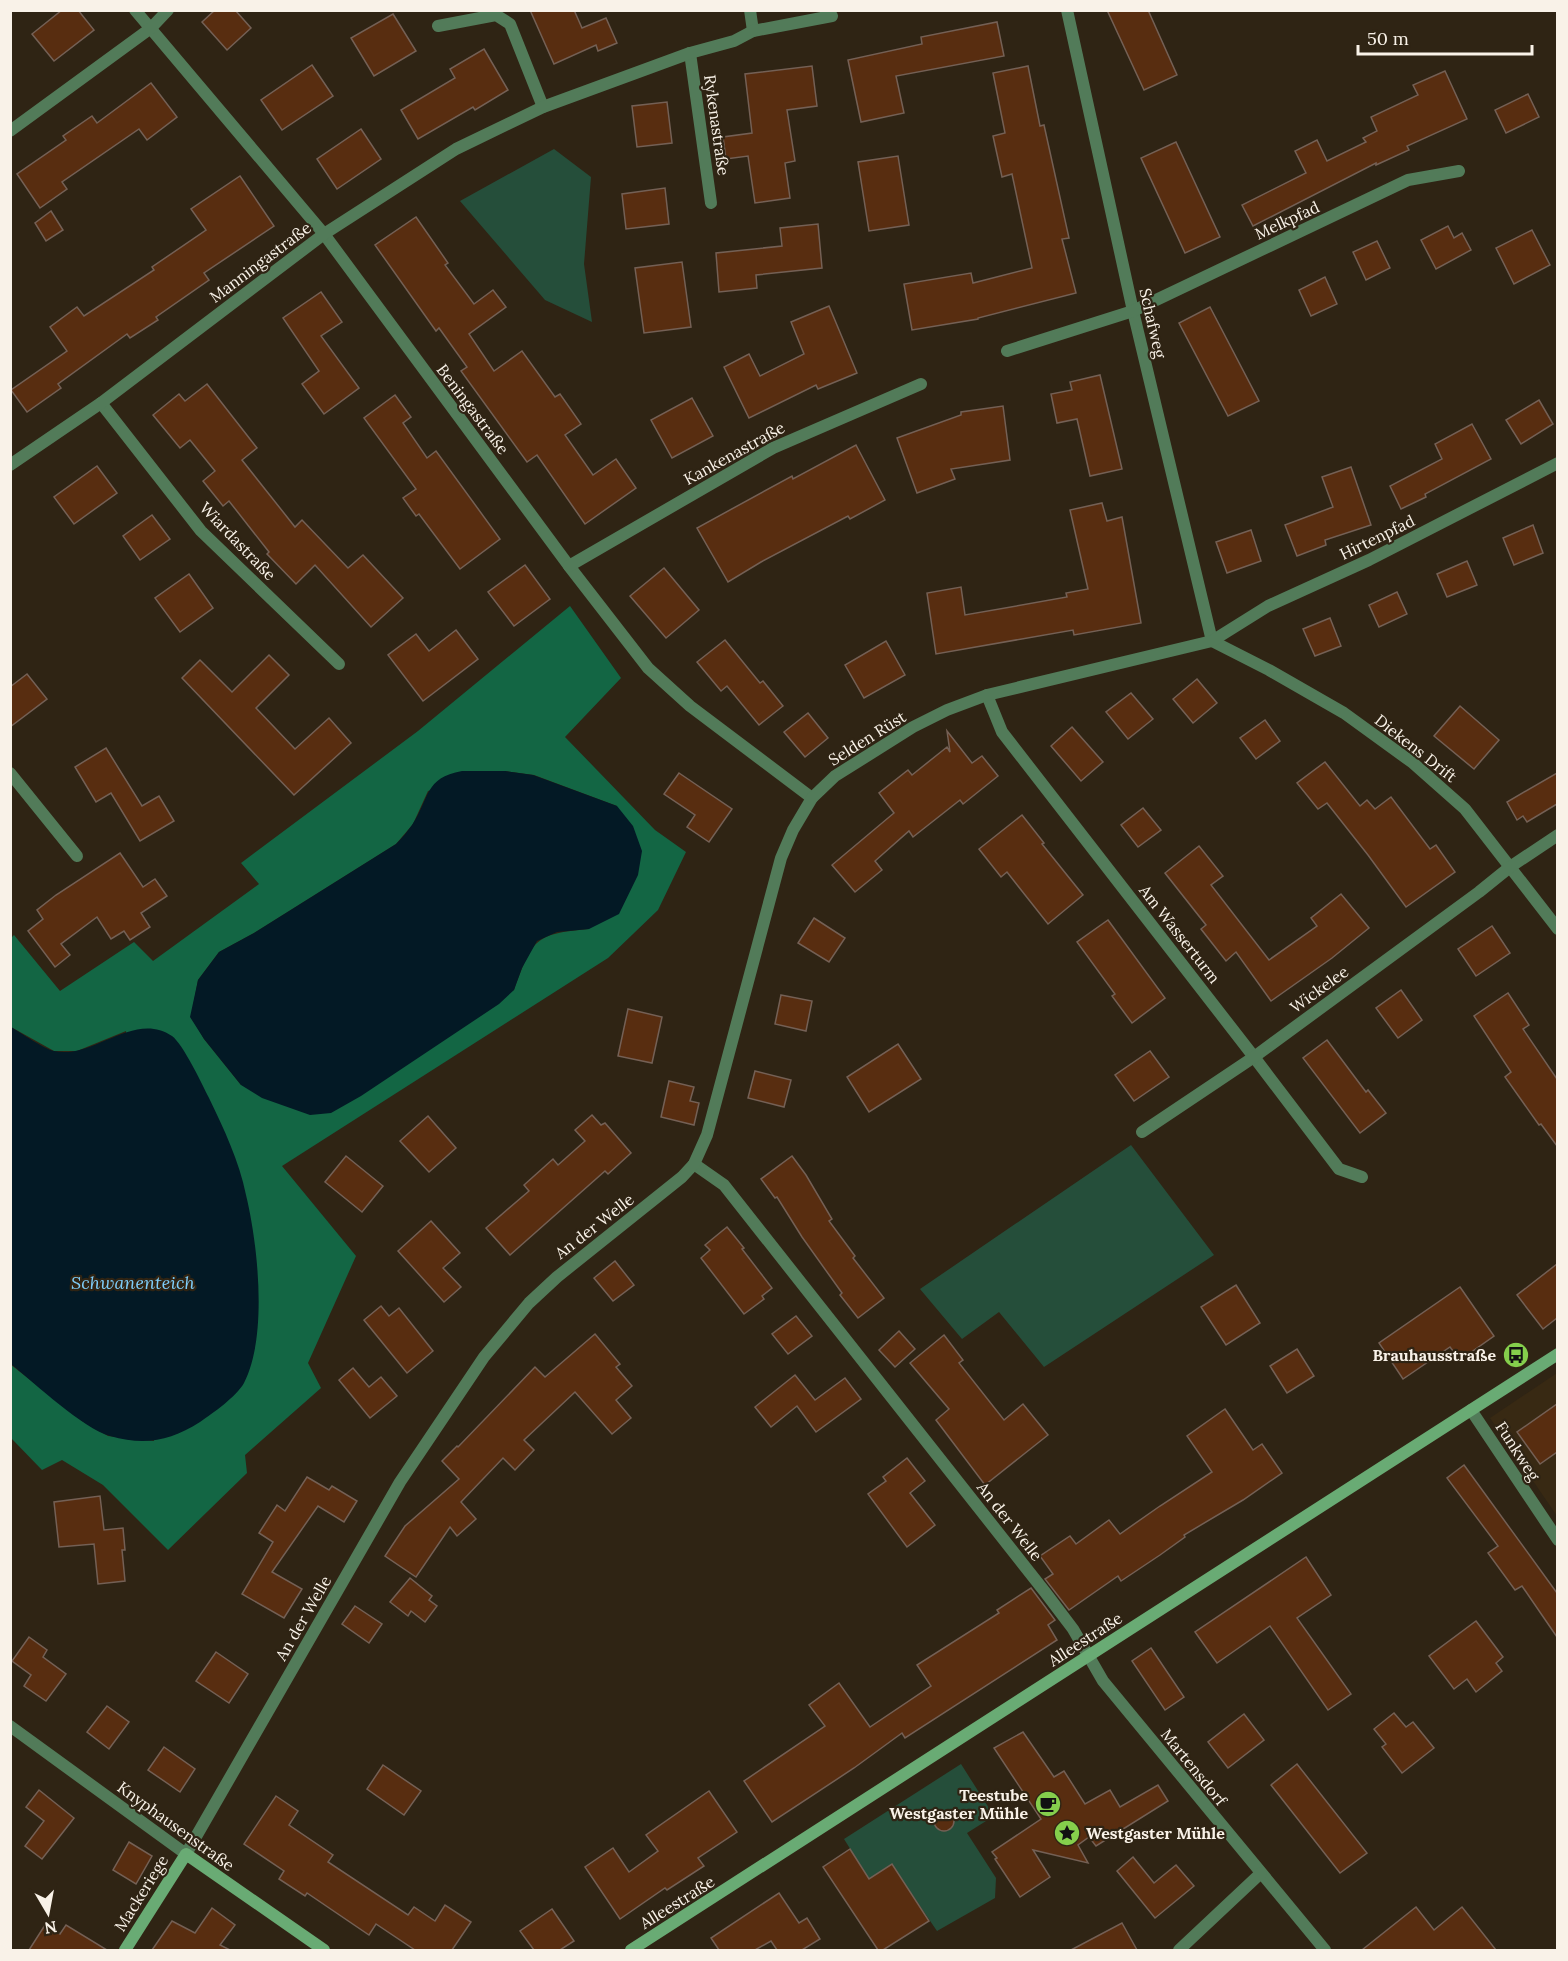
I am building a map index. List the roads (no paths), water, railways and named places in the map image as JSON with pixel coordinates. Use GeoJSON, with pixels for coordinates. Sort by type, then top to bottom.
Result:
{"type":"FeatureCollection","features":[{"type":"Feature","properties":{"kind":"main road","name":"Alleestraße"},"geometry":{"type":"LineString","coordinates":[[631,1950],[1557,1354]]}},
{"type":"Feature","properties":{"kind":"main road","name":"Mackeriege"},"geometry":{"type":"LineString","coordinates":[[125,1950],[186,1854]]}},
{"type":"Feature","properties":{"kind":"main road","name":"Knyphausenstraße"},"geometry":{"type":"LineString","coordinates":[[186,1854],[324,1950]]}},
{"type":"Feature","properties":{"kind":"street","name":"Beningastraße"},"geometry":{"type":"LineString","coordinates":[[135,10],[324,234],[569,566],[648,668],[690,705],[812,798]]}},
{"type":"Feature","properties":{"kind":"street"},"geometry":{"type":"LineString","coordinates":[[10,131],[151,28],[168,10]]}},
{"type":"Feature","properties":{"kind":"street"},"geometry":{"type":"LineString","coordinates":[[750,10],[753,31]]}},
{"type":"Feature","properties":{"kind":"street","name":"Schafweg"},"geometry":{"type":"LineString","coordinates":[[1066,10],[1133,311],[1212,641]]}},
{"type":"Feature","properties":{"kind":"street"},"geometry":{"type":"LineString","coordinates":[[438,26],[496,15],[510,24],[543,107]]}},
{"type":"Feature","properties":{"kind":"street","name":"Manningastraße"},"geometry":{"type":"LineString","coordinates":[[10,465],[101,403],[324,234],[456,149],[543,107],[690,53],[734,41],[753,31],[832,16]]}},
{"type":"Feature","properties":{"kind":"street","name":"Rykenastraße"},"geometry":{"type":"LineString","coordinates":[[690,53],[711,203]]}},
{"type":"Feature","properties":{"kind":"street","name":"Melkpfad"},"geometry":{"type":"LineString","coordinates":[[1133,311],[1408,180],[1459,171]]}},
{"type":"Feature","properties":{"kind":"street"},"geometry":{"type":"LineString","coordinates":[[1007,351],[1133,311]]}},
{"type":"Feature","properties":{"kind":"street","name":"Kankenastraße"},"geometry":{"type":"LineString","coordinates":[[569,566],[773,448],[921,384]]}},
{"type":"Feature","properties":{"kind":"street","name":"Wiardastraße"},"geometry":{"type":"LineString","coordinates":[[101,403],[201,531],[339,664]]}},
{"type":"Feature","properties":{"kind":"street","name":"Hirtenpfad"},"geometry":{"type":"LineString","coordinates":[[1212,641],[1268,606],[1369,560],[1557,463]]}},
{"type":"Feature","properties":{"kind":"street","name":"Selden Rüst"},"geometry":{"type":"LineString","coordinates":[[694,1164],[707,1135],[781,858],[793,830],[812,798],[835,776],[904,733],[947,710],[987,695],[1212,641]]}},
{"type":"Feature","properties":{"kind":"street","name":"Diekens Drift"},"geometry":{"type":"LineString","coordinates":[[1212,641],[1269,670],[1344,713],[1413,763],[1465,809],[1557,929]]}},
{"type":"Feature","properties":{"kind":"street","name":"Am Wasserturm"},"geometry":{"type":"LineString","coordinates":[[987,695],[1002,732],[1339,1169],[1362,1177]]}},
{"type":"Feature","properties":{"kind":"street"},"geometry":{"type":"LineString","coordinates":[[10,773],[76,856]]}},
{"type":"Feature","properties":{"kind":"street","name":"Wickelee"},"geometry":{"type":"LineString","coordinates":[[1142,1132],[1254,1057],[1510,867],[1557,835]]}},
{"type":"Feature","properties":{"kind":"street","name":"An der Welle"},"geometry":{"type":"LineString","coordinates":[[186,1854],[400,1482],[484,1357],[529,1303],[600,1241],[682,1178],[694,1164],[724,1185],[1045,1592],[1073,1629],[1088,1656]]}},
{"type":"Feature","properties":{"kind":"street","name":"Funkweg"},"geometry":{"type":"LineString","coordinates":[[1471,1410],[1557,1540]]}},
{"type":"Feature","properties":{"kind":"street","name":"Martensdorf"},"geometry":{"type":"LineString","coordinates":[[1088,1656],[1103,1681],[1325,1950]]}},
{"type":"Feature","properties":{"kind":"street","name":"Knyphausenstraße"},"geometry":{"type":"LineString","coordinates":[[10,1726],[186,1854]]}},
{"type":"Feature","properties":{"kind":"street"},"geometry":{"type":"LineString","coordinates":[[1179,1950],[1261,1873]]}},
{"type":"Feature","properties":{"kind":"water"},"geometry":{"type":"Polygon","coordinates":[[[462,771],[505,771],[533,775],[617,806],[633,826],[642,851],[638,875],[619,914],[589,929],[557,932],[537,941],[522,968],[514,990],[499,1004],[361,1096],[331,1113],[310,1115],[262,1098],[241,1085],[204,1039],[190,1017],[198,980],[219,952],[254,933],[396,844],[412,825],[434,784],[450,774],[462,771]]]}},
{"type":"Feature","properties":{"kind":"water","name":"Schwanenteich"},"geometry":{"type":"Polygon","coordinates":[[[11,1027],[50,1050],[69,1052],[143,1029],[158,1030],[172,1036],[192,1065],[231,1145],[243,1182],[254,1239],[258,1290],[256,1341],[251,1364],[240,1388],[211,1414],[178,1434],[157,1440],[135,1441],[99,1432],[59,1404],[11,1364],[11,1027]]]}},
{"type":"Feature","properties":{"kind":"place","name":"Brauhausstraße"},"geometry":{"type":"Point","coordinates":[1516,1355]}},
{"type":"Feature","properties":{"kind":"place","name":"Teestube Westgaster Mühle"},"geometry":{"type":"Point","coordinates":[1048,1804]}},
{"type":"Feature","properties":{"kind":"place","name":"Westgaster Mühle"},"geometry":{"type":"Point","coordinates":[1067,1833]}}]}
